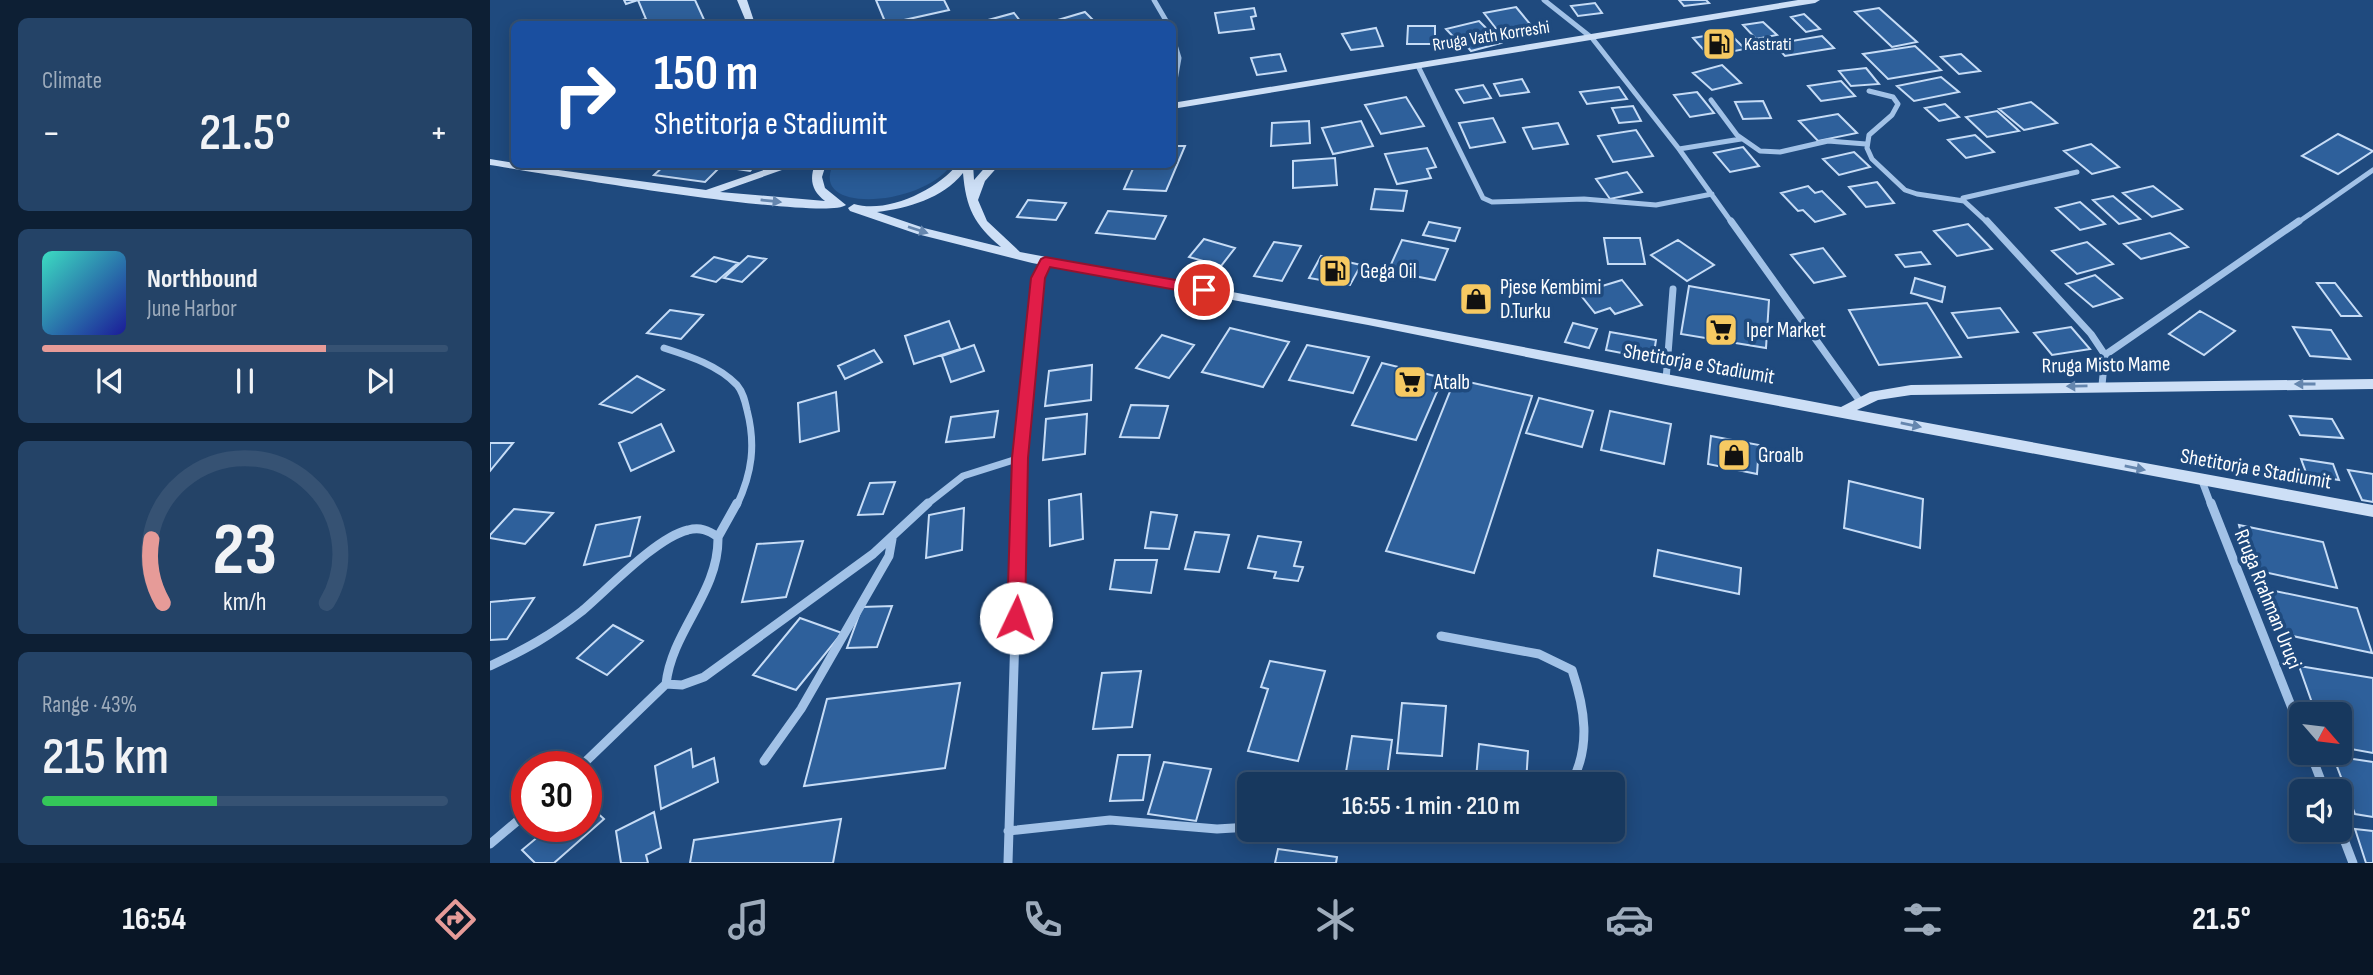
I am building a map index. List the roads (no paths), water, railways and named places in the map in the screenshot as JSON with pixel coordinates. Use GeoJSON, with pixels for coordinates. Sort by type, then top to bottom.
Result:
{"type":"FeatureCollection","features":[{"type":"Feature","properties":{"kind":"main road"},"geometry":{"type":"LineString","coordinates":[[742,0],[750,21]]}},
{"type":"Feature","properties":{"kind":"main road","name":"Rruga Vath Korreshi"},"geometry":{"type":"LineString","coordinates":[[1176,105],[1808,1]]}},
{"type":"Feature","properties":{"kind":"main road"},"geometry":{"type":"LineString","coordinates":[[490,162],[511,165]]}},
{"type":"Feature","properties":{"kind":"main road"},"geometry":{"type":"LineString","coordinates":[[531,168],[703,193],[854,208],[897,205],[926,196],[965,168]]}},
{"type":"Feature","properties":{"kind":"main road"},"geometry":{"type":"LineString","coordinates":[[744,182],[766,168]]}},
{"type":"Feature","properties":{"kind":"main road"},"geometry":{"type":"LineString","coordinates":[[703,193],[783,168]]}},
{"type":"Feature","properties":{"kind":"main road"},"geometry":{"type":"LineString","coordinates":[[812,168],[822,193],[839,205]]}},
{"type":"Feature","properties":{"kind":"main road"},"geometry":{"type":"LineString","coordinates":[[816,177],[819,168]]}},
{"type":"Feature","properties":{"kind":"main road","name":"Shetitorja e Stadiumit"},"geometry":{"type":"LineString","coordinates":[[966,168],[973,207],[985,228],[1018,255]]}},
{"type":"Feature","properties":{"kind":"main road"},"geometry":{"type":"LineString","coordinates":[[973,207],[976,187],[992,168]]}},
{"type":"Feature","properties":{"kind":"main road","name":"Shetitorja e Stadiumit"},"geometry":{"type":"LineString","coordinates":[[854,208],[921,231],[1045,262],[2373,511]]}},
{"type":"Feature","properties":{"kind":"main road","name":"Rruga Misto Mame"},"geometry":{"type":"LineString","coordinates":[[1844,412],[1859,400],[1881,392],[1911,390],[2102,385],[2373,384]]}},
{"type":"Feature","properties":{"kind":"street"},"geometry":{"type":"LineString","coordinates":[[1154,0],[1166,21]]}},
{"type":"Feature","properties":{"kind":"street"},"geometry":{"type":"LineString","coordinates":[[1544,0],[1592,38],[1679,149],[1859,400]]}},
{"type":"Feature","properties":{"kind":"street"},"geometry":{"type":"LineString","coordinates":[[1176,48],[1179,58],[1176,75]]}},
{"type":"Feature","properties":{"kind":"street"},"geometry":{"type":"LineString","coordinates":[[1418,66],[1483,198],[1492,202],[1584,199],[1656,205],[1712,194]]}},
{"type":"Feature","properties":{"kind":"street"},"geometry":{"type":"LineString","coordinates":[[1869,91],[1893,97],[1898,104],[1896,112],[1869,134],[1866,144],[1868,154],[1900,188],[1912,193],[1963,198],[2077,172]]}},
{"type":"Feature","properties":{"kind":"street"},"geometry":{"type":"LineString","coordinates":[[1711,100],[1741,139],[1755,150],[1766,154],[1779,154],[1826,142],[1866,144]]}},
{"type":"Feature","properties":{"kind":"street"},"geometry":{"type":"LineString","coordinates":[[1679,149],[1741,139]]}},
{"type":"Feature","properties":{"kind":"street"},"geometry":{"type":"LineString","coordinates":[[2105,355],[2373,170]]}},
{"type":"Feature","properties":{"kind":"street"},"geometry":{"type":"LineString","coordinates":[[1963,198],[2069,307],[2105,355],[2102,385]]}},
{"type":"Feature","properties":{"kind":"street"},"geometry":{"type":"LineString","coordinates":[[1008,863],[1020,540],[1020,458],[1038,278],[1045,262]]}},
{"type":"Feature","properties":{"kind":"street"},"geometry":{"type":"LineString","coordinates":[[1666,380],[1673,289]]}},
{"type":"Feature","properties":{"kind":"street"},"geometry":{"type":"LineString","coordinates":[[664,348],[701,360],[740,388],[754,429],[753,468],[735,509],[718,537],[721,551],[705,592],[665,668],[666,684]]}},
{"type":"Feature","properties":{"kind":"street"},"geometry":{"type":"LineString","coordinates":[[597,751],[666,684],[682,685],[704,677],[817,597],[892,539],[940,492],[964,476],[1020,458]]}},
{"type":"Feature","properties":{"kind":"street","name":"Rruga Rrahman Uruçi"},"geometry":{"type":"LineString","coordinates":[[2202,481],[2290,702]]}},
{"type":"Feature","properties":{"kind":"street"},"geometry":{"type":"LineString","coordinates":[[490,666],[534,646],[581,611],[667,539],[688,530],[706,529],[718,537]]}},
{"type":"Feature","properties":{"kind":"street"},"geometry":{"type":"LineString","coordinates":[[764,761],[801,709],[889,556],[892,539]]}},
{"type":"Feature","properties":{"kind":"street"},"geometry":{"type":"LineString","coordinates":[[1441,636],[1539,654],[1572,670],[1584,704],[1585,742],[1578,772]]}},
{"type":"Feature","properties":{"kind":"street"},"geometry":{"type":"LineString","coordinates":[[1009,831],[1110,820],[1217,829],[1237,828]]}},
{"type":"Feature","properties":{"kind":"street"},"geometry":{"type":"LineString","coordinates":[[490,844],[511,826]]}},
{"type":"Feature","properties":{"kind":"street"},"geometry":{"type":"LineString","coordinates":[[2345,842],[2353,863]]}},
{"type":"Feature","properties":{"kind":"place","name":"Kastrati"},"geometry":{"type":"Point","coordinates":[1719,44]}},
{"type":"Feature","properties":{"kind":"place","name":"Gega Oil"},"geometry":{"type":"Point","coordinates":[1335,271]}},
{"type":"Feature","properties":{"kind":"place","name":"Pjese Kembimi D.Turku"},"geometry":{"type":"Point","coordinates":[1476,299]}},
{"type":"Feature","properties":{"kind":"place","name":"Iper Market"},"geometry":{"type":"Point","coordinates":[1721,330]}},
{"type":"Feature","properties":{"kind":"place","name":"Atalb"},"geometry":{"type":"Point","coordinates":[1410,382]}},
{"type":"Feature","properties":{"kind":"place","name":"Groalb"},"geometry":{"type":"Point","coordinates":[1734,455]}}]}
